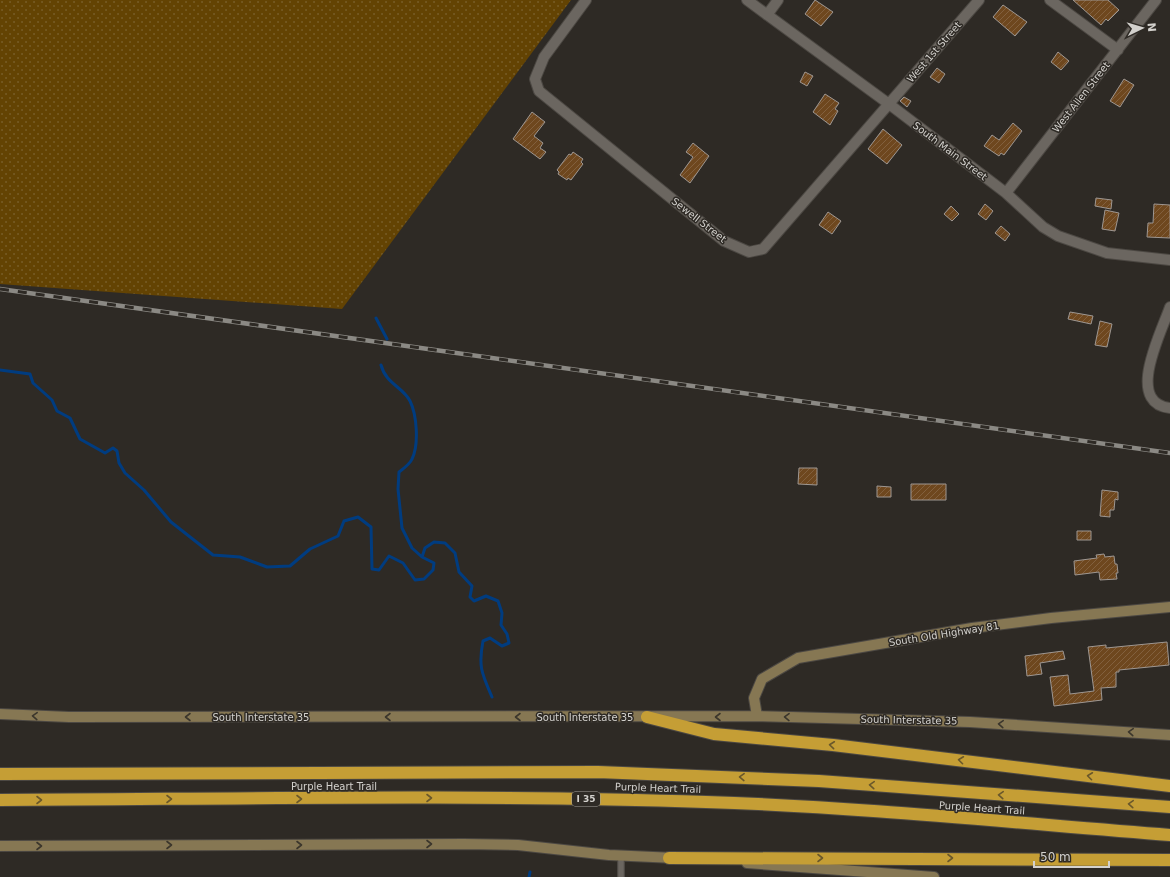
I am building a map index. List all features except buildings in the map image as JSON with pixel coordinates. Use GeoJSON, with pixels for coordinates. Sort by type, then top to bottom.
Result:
{"type":"FeatureCollection","features":[{"type":"Feature","properties":{"kind":"highway"},"geometry":{"type":"LineString","coordinates":[[647,717],[714,734],[833,745],[1170,786]]}},
{"type":"Feature","properties":{"kind":"highway","name":"Purple Heart Trail"},"geometry":{"type":"LineString","coordinates":[[0,774],[450,772],[613,773],[819,781],[1170,807]]}},
{"type":"Feature","properties":{"kind":"highway","name":"Purple Heart Trail"},"geometry":{"type":"LineString","coordinates":[[0,800],[499,798],[695,801],[836,809],[1170,835]]}},
{"type":"Feature","properties":{"kind":"highway"},"geometry":{"type":"LineString","coordinates":[[669,858],[1170,860]]}},
{"type":"Feature","properties":{"kind":"main road","name":"South Old Highway 81"},"geometry":{"type":"LineString","coordinates":[[757,716],[754,698],[762,679],[798,658],[972,628],[1051,618],[1170,607]]}},
{"type":"Feature","properties":{"kind":"main road","name":"South Interstate 35"},"geometry":{"type":"LineString","coordinates":[[0,714],[69,718],[757,716],[970,722],[1170,735]]}},
{"type":"Feature","properties":{"kind":"main road"},"geometry":{"type":"LineString","coordinates":[[0,846],[464,844],[518,846],[621,856],[669,858],[934,877]]}},
{"type":"Feature","properties":{"kind":"street","name":"Sewell Street"},"geometry":{"type":"LineString","coordinates":[[586,0],[544,57],[535,79],[539,91],[724,241],[749,252],[763,249],[889,104]]}},
{"type":"Feature","properties":{"kind":"street","name":"South Main Street"},"geometry":{"type":"LineString","coordinates":[[747,0],[889,104],[1006,193],[1044,227],[1058,236],[1107,253],[1170,260]]}},
{"type":"Feature","properties":{"kind":"street"},"geometry":{"type":"LineString","coordinates":[[767,14],[778,0]]}},
{"type":"Feature","properties":{"kind":"street","name":"West 1st Street"},"geometry":{"type":"LineString","coordinates":[[889,104],[979,0]]}},
{"type":"Feature","properties":{"kind":"street"},"geometry":{"type":"LineString","coordinates":[[1050,0],[1118,50]]}},
{"type":"Feature","properties":{"kind":"street","name":"West Allen Street"},"geometry":{"type":"LineString","coordinates":[[1006,193],[1156,0]]}},
{"type":"Feature","properties":{"kind":"street"},"geometry":{"type":"LineString","coordinates":[[1170,307],[1147,374],[1147,386],[1151,398],[1158,404],[1170,408]]}},
{"type":"Feature","properties":{"kind":"lane"},"geometry":{"type":"LineString","coordinates":[[621,856],[621,877]]}},
{"type":"Feature","properties":{"kind":"shaded area"},"geometry":{"type":"Polygon","coordinates":[[[0,0],[571,0],[342,309],[0,284],[0,0]]]}},
{"type":"Feature","properties":{"kind":"waterway"},"geometry":{"type":"LineString","coordinates":[[376,318],[387,339]]}},
{"type":"Feature","properties":{"kind":"waterway"},"geometry":{"type":"LineString","coordinates":[[381,365],[387,377],[407,396],[416,422],[416,446],[412,459],[410,463],[399,472],[398,489],[402,528],[412,548],[422,557],[425,548],[434,542],[445,543],[455,553],[459,572],[472,586],[470,597],[474,601],[486,596],[498,601],[502,613],[501,625],[507,634],[509,643],[502,646],[490,638],[483,641],[481,664],[492,697]]}},
{"type":"Feature","properties":{"kind":"waterway"},"geometry":{"type":"LineString","coordinates":[[0,370],[30,374],[33,383],[52,400],[57,411],[70,418],[80,439],[105,453],[113,448],[117,451],[119,463],[125,473],[144,490],[171,522],[213,555],[240,557],[267,567],[290,566],[310,549],[338,536],[344,521],[358,517],[371,527],[372,569],[379,570],[389,556],[403,563],[415,580],[424,579],[433,570],[434,563],[422,557]]}},
{"type":"Feature","properties":{"kind":"waterway"},"geometry":{"type":"LineString","coordinates":[[529,877],[530,872]]}},
{"type":"Feature","properties":{"kind":"railway"},"geometry":{"type":"LineString","coordinates":[[0,289],[1170,453]]}}]}
